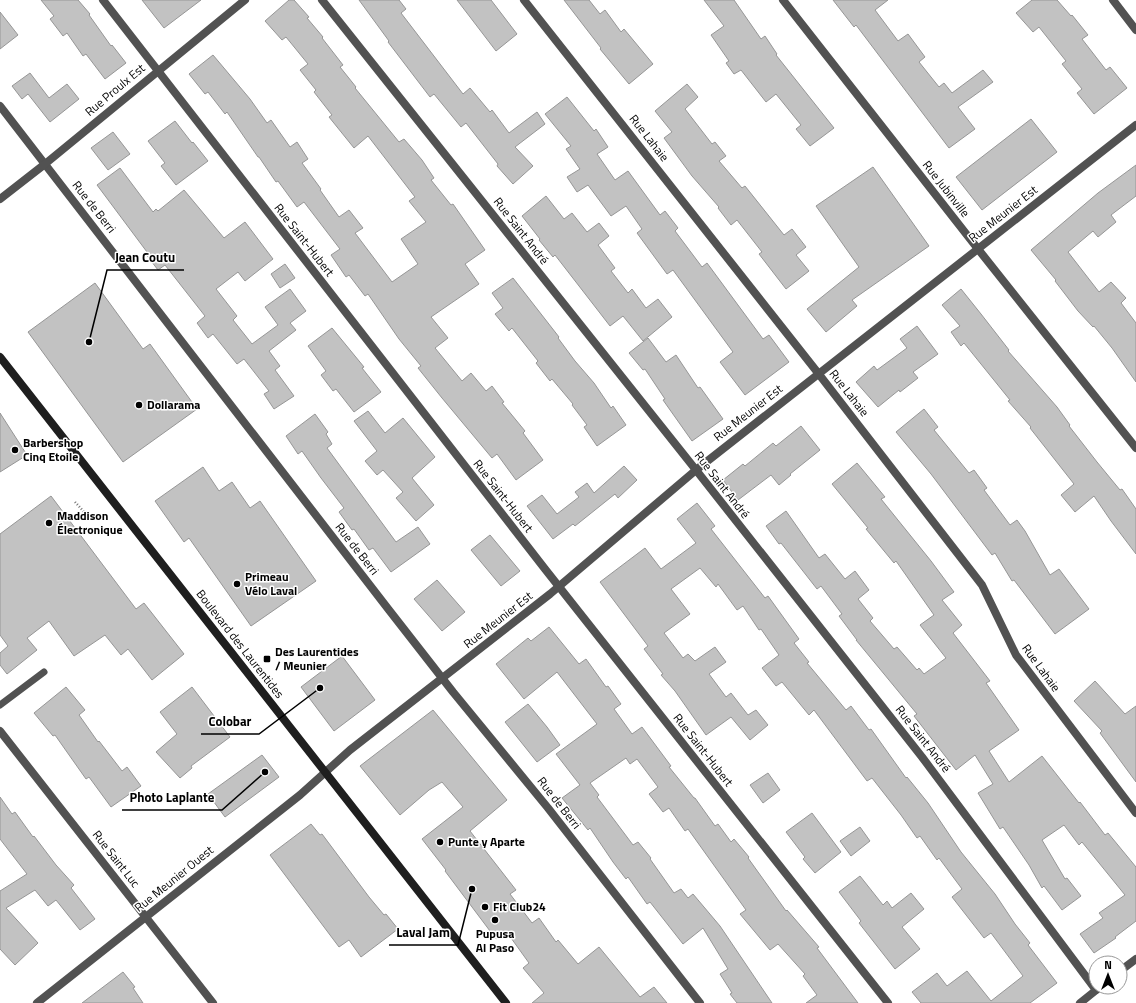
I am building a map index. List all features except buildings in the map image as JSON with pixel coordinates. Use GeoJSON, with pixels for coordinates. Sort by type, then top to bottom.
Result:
{"type":"FeatureCollection","features":[{"type":"Feature","properties":{"kind":"main road","name":"Boulevard des Laurentides"},"geometry":{"type":"LineString","coordinates":[[0,357],[506,1003]]}},
{"type":"Feature","properties":{"kind":"street","name":"Rue Saint-Hubert"},"geometry":{"type":"LineString","coordinates":[[103,0],[558,587],[888,1003]]}},
{"type":"Feature","properties":{"kind":"street","name":"Rue Proulx Est"},"geometry":{"type":"LineString","coordinates":[[0,199],[45,164],[245,0]]}},
{"type":"Feature","properties":{"kind":"street","name":"Rue Saint André"},"geometry":{"type":"LineString","coordinates":[[322,0],[922,757],[1088,975]]}},
{"type":"Feature","properties":{"kind":"street","name":"Rue Lahaie"},"geometry":{"type":"LineString","coordinates":[[524,0],[818,373],[982,585],[1016,656],[1136,813]]}},
{"type":"Feature","properties":{"kind":"street","name":"Rue Jubinville"},"geometry":{"type":"LineString","coordinates":[[783,0],[1136,448]]}},
{"type":"Feature","properties":{"kind":"street"},"geometry":{"type":"LineString","coordinates":[[1113,0],[1136,30]]}},
{"type":"Feature","properties":{"kind":"street","name":"Rue de Berri"},"geometry":{"type":"LineString","coordinates":[[0,106],[443,679],[548,808],[700,1003]]}},
{"type":"Feature","properties":{"kind":"street","name":"Rue Meunier Est"},"geometry":{"type":"LineString","coordinates":[[325,773],[350,750],[443,679],[558,587],[696,470],[1136,125]]}},
{"type":"Feature","properties":{"kind":"street","name":"Rue Saint Luc"},"geometry":{"type":"LineString","coordinates":[[0,731],[213,1003]]}},
{"type":"Feature","properties":{"kind":"street","name":"Rue Meunier Ouest"},"geometry":{"type":"LineString","coordinates":[[37,1003],[300,795],[325,773]]}},
{"type":"Feature","properties":{"kind":"street"},"geometry":{"type":"LineString","coordinates":[[1128,966],[1136,959]]}},
{"type":"Feature","properties":{"kind":"street"},"geometry":{"type":"LineString","coordinates":[[1080,1003],[1090,995]]}},
{"type":"Feature","properties":{"kind":"lane"},"geometry":{"type":"LineString","coordinates":[[0,706],[44,672]]}},
{"type":"Feature","properties":{"kind":"path"},"geometry":{"type":"LineString","coordinates":[[75,502],[86,514]]}},
{"type":"Feature","properties":{"kind":"place","name":"Jean Coutu"},"geometry":{"type":"Point","coordinates":[89,342]}},
{"type":"Feature","properties":{"kind":"place","name":"Dollarama"},"geometry":{"type":"Point","coordinates":[139,405]}},
{"type":"Feature","properties":{"kind":"place","name":"Barbershop Cinq Etoile"},"geometry":{"type":"Point","coordinates":[15,450]}},
{"type":"Feature","properties":{"kind":"place","name":"Maddison Électronique"},"geometry":{"type":"Point","coordinates":[49,523]}},
{"type":"Feature","properties":{"kind":"place","name":"Primeau Vélo Laval"},"geometry":{"type":"Point","coordinates":[237,584]}},
{"type":"Feature","properties":{"kind":"place","name":"Des Laurentides / Meunier"},"geometry":{"type":"Point","coordinates":[267,659]}},
{"type":"Feature","properties":{"kind":"place","name":"Colobar"},"geometry":{"type":"Point","coordinates":[320,688]}},
{"type":"Feature","properties":{"kind":"place","name":"Photo Laplante"},"geometry":{"type":"Point","coordinates":[265,772]}},
{"type":"Feature","properties":{"kind":"place","name":"Punte y Aparte"},"geometry":{"type":"Point","coordinates":[440,842]}},
{"type":"Feature","properties":{"kind":"place","name":"Laval Jam"},"geometry":{"type":"Point","coordinates":[472,889]}},
{"type":"Feature","properties":{"kind":"place","name":"Fit Club24"},"geometry":{"type":"Point","coordinates":[485,907]}},
{"type":"Feature","properties":{"kind":"place","name":"Pupusa Al Paso"},"geometry":{"type":"Point","coordinates":[495,920]}}]}
